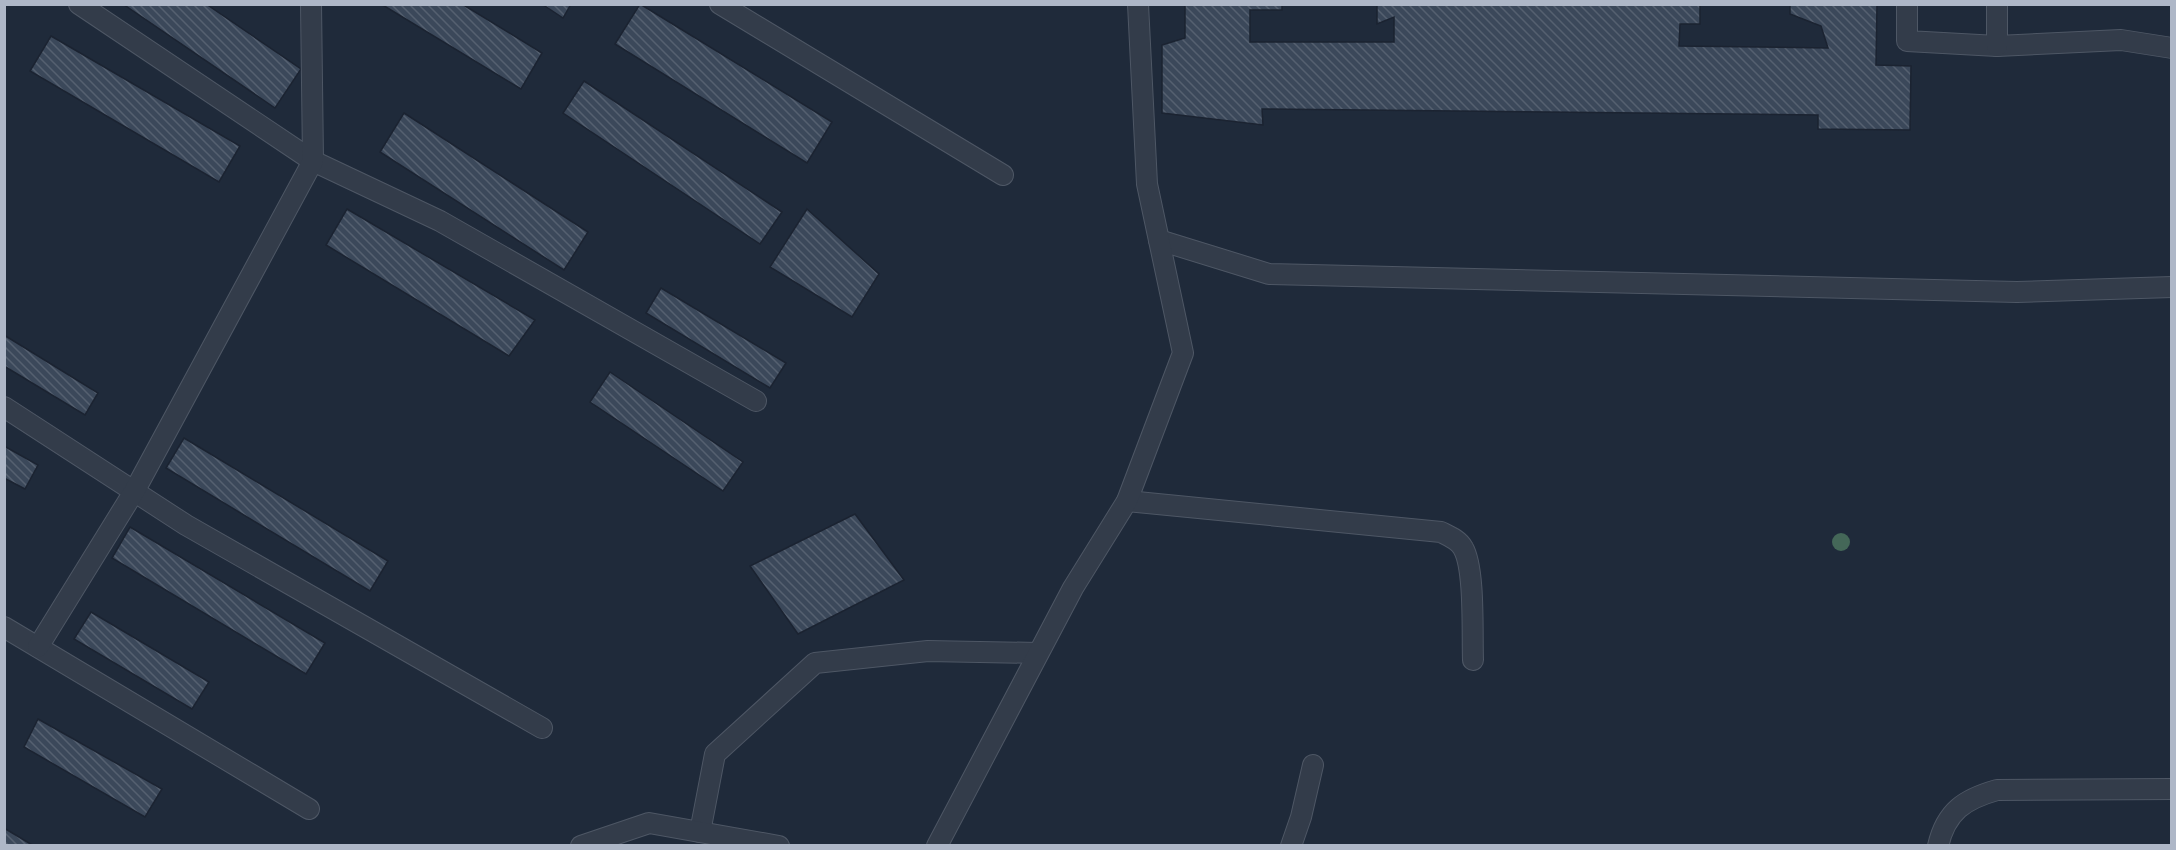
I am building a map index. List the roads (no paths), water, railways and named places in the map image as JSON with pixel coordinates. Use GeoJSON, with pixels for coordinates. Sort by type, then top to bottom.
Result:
{"type":"FeatureCollection","features":[{"type":"Feature","properties":{"kind":"lane"},"geometry":{"type":"LineString","coordinates":[[79,4],[313,161],[440,221],[756,401]]}},
{"type":"Feature","properties":{"kind":"lane"},"geometry":{"type":"LineString","coordinates":[[38,647],[135,490],[313,161],[311,4]]}},
{"type":"Feature","properties":{"kind":"lane"},"geometry":{"type":"LineString","coordinates":[[720,4],[1003,175]]}},
{"type":"Feature","properties":{"kind":"lane"},"geometry":{"type":"LineString","coordinates":[[937,846],[1073,588],[1127,501],[1160,421],[1183,353],[1147,184],[1137,4]]}},
{"type":"Feature","properties":{"kind":"lane"},"geometry":{"type":"LineString","coordinates":[[1907,4],[1906,41],[1996,46],[2121,40],[2172,48]]}},
{"type":"Feature","properties":{"kind":"lane"},"geometry":{"type":"LineString","coordinates":[[1996,46],[1997,4]]}},
{"type":"Feature","properties":{"kind":"lane"},"geometry":{"type":"LineString","coordinates":[[1159,240],[1269,274],[2018,292],[2172,287]]}},
{"type":"Feature","properties":{"kind":"lane"},"geometry":{"type":"LineString","coordinates":[[4,406],[186,525],[542,728]]}},
{"type":"Feature","properties":{"kind":"lane"},"geometry":{"type":"LineString","coordinates":[[1127,501],[1440,532],[1452,537],[1462,545],[1469,566],[1473,660]]}},
{"type":"Feature","properties":{"kind":"lane"},"geometry":{"type":"LineString","coordinates":[[4,627],[309,809]]}},
{"type":"Feature","properties":{"kind":"lane"},"geometry":{"type":"LineString","coordinates":[[700,832],[715,754],[815,663],[928,651],[1038,653]]}},
{"type":"Feature","properties":{"kind":"lane"},"geometry":{"type":"LineString","coordinates":[[1291,846],[1301,817],[1313,765]]}},
{"type":"Feature","properties":{"kind":"lane"},"geometry":{"type":"LineString","coordinates":[[1938,846],[1941,832],[1954,812],[1973,796],[1997,790],[2172,789]]}},
{"type":"Feature","properties":{"kind":"lane"},"geometry":{"type":"LineString","coordinates":[[581,846],[649,823],[779,846]]}}]}
